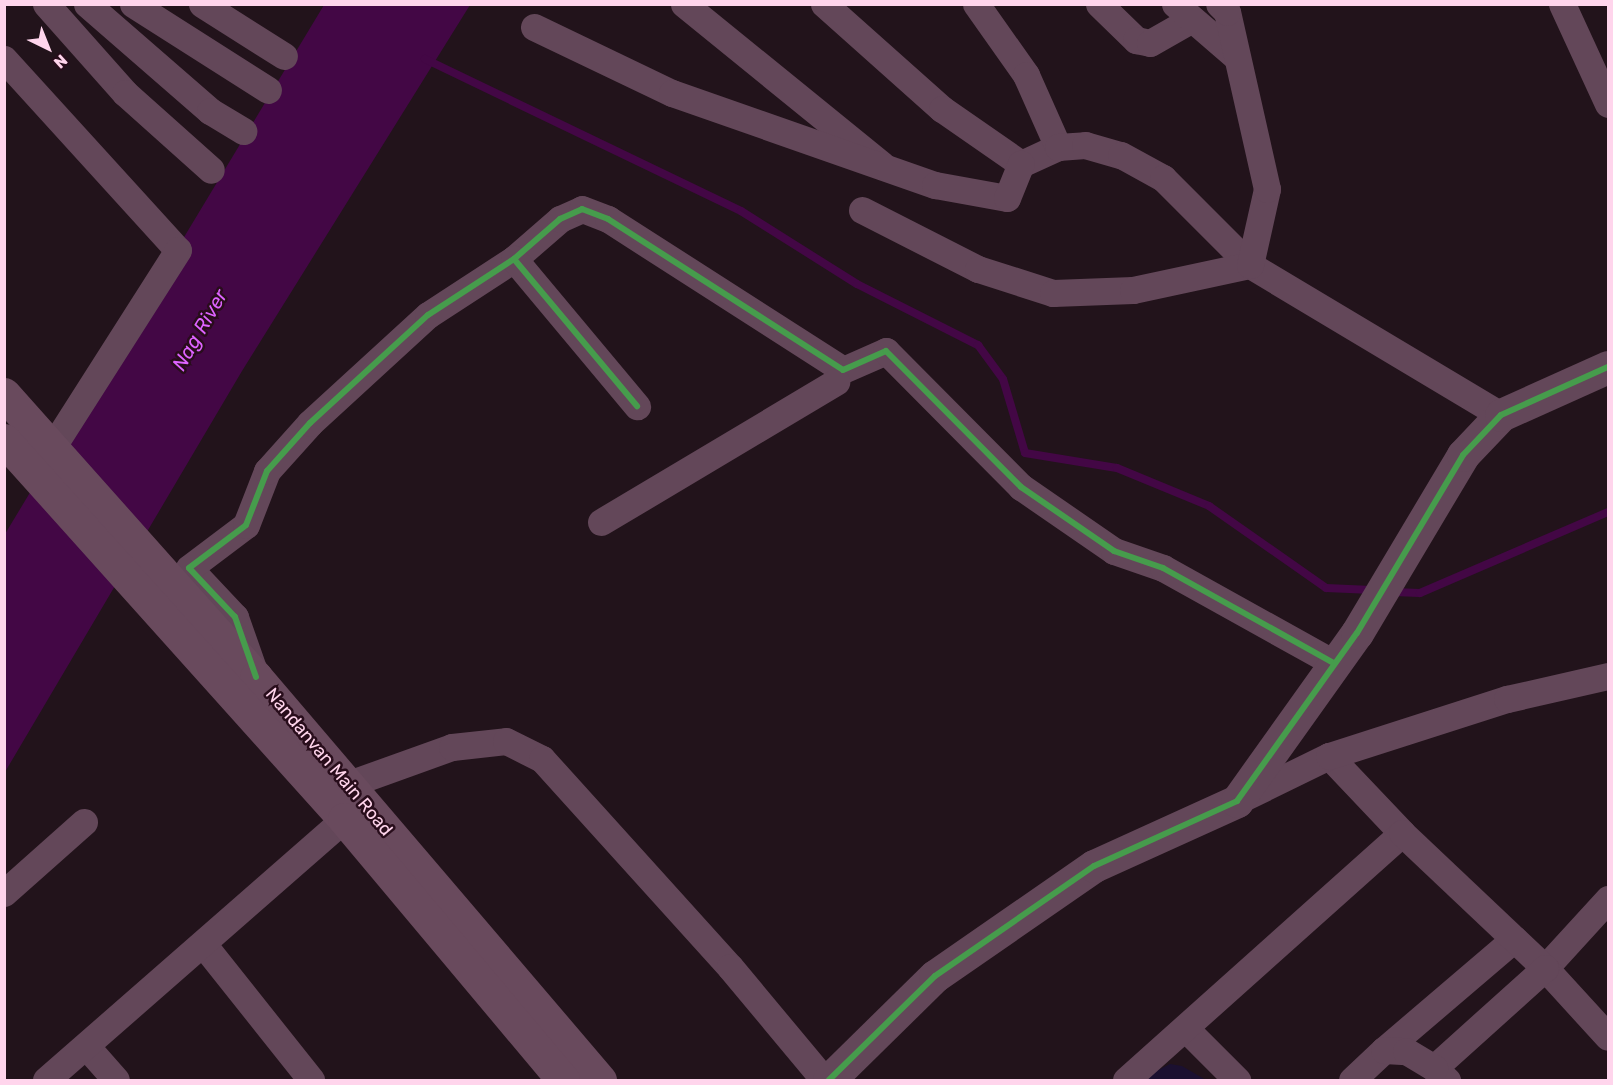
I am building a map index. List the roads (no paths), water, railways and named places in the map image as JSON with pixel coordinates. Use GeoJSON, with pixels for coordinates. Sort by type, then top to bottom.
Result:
{"type":"FeatureCollection","features":[{"type":"Feature","properties":{"kind":"main road","name":"Nandanvan Main Road"},"geometry":{"type":"LineString","coordinates":[[4,394],[30,447],[144,573],[256,677],[352,802],[600,1080]]}},
{"type":"Feature","properties":{"kind":"main road"},"geometry":{"type":"LineString","coordinates":[[144,573],[352,802],[563,1080]]}},
{"type":"Feature","properties":{"kind":"street"},"geometry":{"type":"LineString","coordinates":[[46,4],[125,93],[211,170]]}},
{"type":"Feature","properties":{"kind":"street"},"geometry":{"type":"LineString","coordinates":[[87,4],[210,111],[243,131]]}},
{"type":"Feature","properties":{"kind":"street"},"geometry":{"type":"LineString","coordinates":[[133,4],[268,90]]}},
{"type":"Feature","properties":{"kind":"street"},"geometry":{"type":"LineString","coordinates":[[202,4],[284,57]]}},
{"type":"Feature","properties":{"kind":"street"},"geometry":{"type":"LineString","coordinates":[[684,4],[887,170]]}},
{"type":"Feature","properties":{"kind":"street"},"geometry":{"type":"LineString","coordinates":[[824,4],[942,109],[1021,164]]}},
{"type":"Feature","properties":{"kind":"street"},"geometry":{"type":"LineString","coordinates":[[976,4],[1026,75],[1058,147]]}},
{"type":"Feature","properties":{"kind":"street"},"geometry":{"type":"LineString","coordinates":[[1099,4],[1136,40],[1150,43],[1183,12],[1234,55]]}},
{"type":"Feature","properties":{"kind":"street"},"geometry":{"type":"LineString","coordinates":[[1219,4],[1227,12],[1234,55],[1267,189],[1250,265]]}},
{"type":"Feature","properties":{"kind":"street"},"geometry":{"type":"LineString","coordinates":[[1571,8],[1608,104]]}},
{"type":"Feature","properties":{"kind":"street"},"geometry":{"type":"LineString","coordinates":[[534,27],[672,93],[887,170],[1006,198],[1021,164],[1058,147],[1085,145],[1121,155],[1163,178],[1250,265],[1501,415]]}},
{"type":"Feature","properties":{"kind":"street"},"geometry":{"type":"LineString","coordinates":[[4,59],[120,190],[176,243],[178,250],[30,447]]}},
{"type":"Feature","properties":{"kind":"street"},"geometry":{"type":"LineString","coordinates":[[256,677],[235,617],[189,568],[246,525],[267,471],[310,423],[428,315],[514,259],[560,219],[582,209],[608,219],[843,370],[885,351],[1021,487],[1114,551],[1163,568],[1334,663]]}},
{"type":"Feature","properties":{"kind":"street"},"geometry":{"type":"LineString","coordinates":[[862,210],[978,269],[1053,293],[1132,290],[1250,265]]}},
{"type":"Feature","properties":{"kind":"street"},"geometry":{"type":"LineString","coordinates":[[514,259],[637,406]]}},
{"type":"Feature","properties":{"kind":"street"},"geometry":{"type":"LineString","coordinates":[[1237,801],[1357,633],[1395,561],[1463,454],[1501,415],[1608,367]]}},
{"type":"Feature","properties":{"kind":"street"},"geometry":{"type":"LineString","coordinates":[[601,522],[836,382]]}},
{"type":"Feature","properties":{"kind":"street"},"geometry":{"type":"LineString","coordinates":[[46,1080],[203,944],[352,802],[452,747],[506,741],[542,759],[730,967],[826,1080],[935,975],[1094,866],[1329,756],[1507,699],[1608,676]]}},
{"type":"Feature","properties":{"kind":"street"},"geometry":{"type":"LineString","coordinates":[[1329,756],[1402,833],[1545,968],[1608,1037]]}},
{"type":"Feature","properties":{"kind":"street"},"geometry":{"type":"LineString","coordinates":[[4,893],[84,822]]}},
{"type":"Feature","properties":{"kind":"street"},"geometry":{"type":"LineString","coordinates":[[1126,1080],[1402,833]]}},
{"type":"Feature","properties":{"kind":"street"},"geometry":{"type":"LineString","coordinates":[[1384,1050],[1406,1051],[1441,1074],[1545,968],[1608,898]]}},
{"type":"Feature","properties":{"kind":"street"},"geometry":{"type":"LineString","coordinates":[[1352,1080],[1514,939]]}},
{"type":"Feature","properties":{"kind":"street"},"geometry":{"type":"LineString","coordinates":[[203,944],[311,1080]]}},
{"type":"Feature","properties":{"kind":"street"},"geometry":{"type":"LineString","coordinates":[[1185,1028],[1237,1080]]}},
{"type":"Feature","properties":{"kind":"street"},"geometry":{"type":"LineString","coordinates":[[86,1046],[116,1080]]}},
{"type":"Feature","properties":{"kind":"water","name":"Nag River"},"geometry":{"type":"Polygon","coordinates":[[[324,5],[470,5],[242,371],[5,772],[5,534],[324,5]]]}},
{"type":"Feature","properties":{"kind":"waterway"},"geometry":{"type":"LineString","coordinates":[[425,59],[741,211],[857,284],[978,345],[1003,379],[1025,453],[1117,468],[1209,506],[1326,588],[1372,590]]}},
{"type":"Feature","properties":{"kind":"waterway"},"geometry":{"type":"LineString","coordinates":[[1393,592],[1420,593],[1608,512]]}}]}
